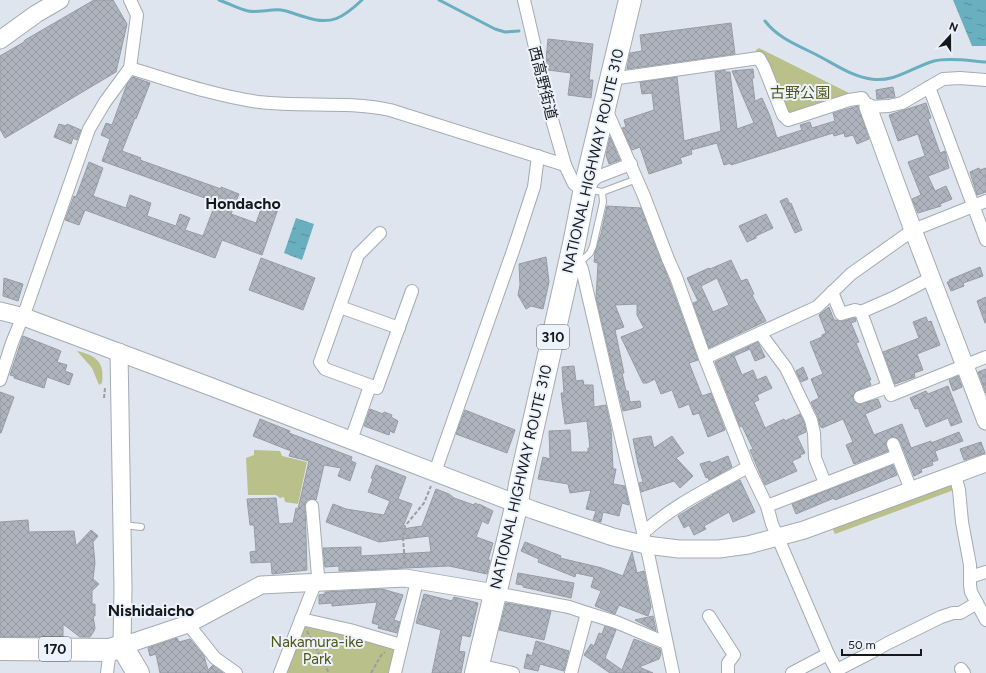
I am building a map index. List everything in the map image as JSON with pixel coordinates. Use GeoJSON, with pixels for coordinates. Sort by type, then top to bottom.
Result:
{"type":"FeatureCollection","features":[{"type":"Feature","properties":{"kind":"highway","name":"NATIONAL HIGHWAY ROUTE 310"},"geometry":{"type":"LineString","coordinates":[[477,669],[517,503],[520,484],[575,260],[594,190],[605,107],[630,0]]}},
{"type":"Feature","properties":{"kind":"highway","name":"170"},"geometry":{"type":"LineString","coordinates":[[0,649],[116,648]]}},
{"type":"Feature","properties":{"kind":"highway"},"geometry":{"type":"LineString","coordinates":[[116,648],[138,673]]}},
{"type":"Feature","properties":{"kind":"street"},"geometry":{"type":"LineString","coordinates":[[0,40],[36,14],[60,0]]}},
{"type":"Feature","properties":{"kind":"street"},"geometry":{"type":"LineString","coordinates":[[0,380],[12,343],[24,317],[89,129],[105,102],[130,68],[137,15],[130,0]]}},
{"type":"Feature","properties":{"kind":"street","name":"西高野街道"},"geometry":{"type":"LineString","coordinates":[[524,0],[551,116],[565,165],[574,184],[594,190]]}},
{"type":"Feature","properties":{"kind":"street"},"geometry":{"type":"LineString","coordinates":[[611,79],[759,58],[783,115],[788,120],[850,100],[862,98],[868,107],[986,421]]}},
{"type":"Feature","properties":{"kind":"street"},"geometry":{"type":"LineString","coordinates":[[130,68],[231,97],[261,102],[371,106],[390,110],[565,165]]}},
{"type":"Feature","properties":{"kind":"street"},"geometry":{"type":"LineString","coordinates":[[868,107],[902,103],[943,79],[960,78],[986,80]]}},
{"type":"Feature","properties":{"kind":"street"},"geometry":{"type":"LineString","coordinates":[[929,87],[986,240]]}},
{"type":"Feature","properties":{"kind":"street"},"geometry":{"type":"LineString","coordinates":[[605,107],[637,179],[748,466],[767,506],[772,524],[779,537],[828,654],[838,671],[888,643],[941,617],[953,613],[960,613],[977,604]]}},
{"type":"Feature","properties":{"kind":"street"},"geometry":{"type":"LineString","coordinates":[[434,476],[518,238],[534,187],[538,156]]}},
{"type":"Feature","properties":{"kind":"street"},"geometry":{"type":"LineString","coordinates":[[594,190],[597,177],[631,164]]}},
{"type":"Feature","properties":{"kind":"street"},"geometry":{"type":"LineString","coordinates":[[705,358],[816,307],[851,274],[913,230],[986,201]]}},
{"type":"Feature","properties":{"kind":"street"},"geometry":{"type":"LineString","coordinates":[[380,233],[358,255],[320,362],[324,369],[377,388],[412,290]]}},
{"type":"Feature","properties":{"kind":"street"},"geometry":{"type":"LineString","coordinates":[[575,260],[582,269],[596,326],[673,673]]}},
{"type":"Feature","properties":{"kind":"street"},"geometry":{"type":"LineString","coordinates":[[832,292],[841,314],[855,310],[861,312],[893,298],[931,278]]}},
{"type":"Feature","properties":{"kind":"street"},"geometry":{"type":"LineString","coordinates":[[340,307],[399,328]]}},
{"type":"Feature","properties":{"kind":"street"},"geometry":{"type":"LineString","coordinates":[[0,311],[24,317],[351,440],[434,476],[517,503],[612,537],[644,539],[679,549],[719,549],[748,545],[804,530],[986,463]]}},
{"type":"Feature","properties":{"kind":"street"},"geometry":{"type":"LineString","coordinates":[[861,312],[891,395],[986,357]]}},
{"type":"Feature","properties":{"kind":"street"},"geometry":{"type":"LineString","coordinates":[[760,333],[786,368],[811,420],[814,433],[815,458],[825,483]]}},
{"type":"Feature","properties":{"kind":"street"},"geometry":{"type":"LineString","coordinates":[[106,673],[116,648],[122,525],[119,352]]}},
{"type":"Feature","properties":{"kind":"street"},"geometry":{"type":"LineString","coordinates":[[351,440],[370,386]]}},
{"type":"Feature","properties":{"kind":"street"},"geometry":{"type":"LineString","coordinates":[[860,397],[888,387]]}},
{"type":"Feature","properties":{"kind":"street"},"geometry":{"type":"LineString","coordinates":[[767,506],[825,483],[895,450],[911,490]]}},
{"type":"Feature","properties":{"kind":"street"},"geometry":{"type":"LineString","coordinates":[[644,539],[654,523],[685,502],[748,466]]}},
{"type":"Feature","properties":{"kind":"street"},"geometry":{"type":"LineString","coordinates":[[955,475],[970,565],[972,592],[986,620]]}},
{"type":"Feature","properties":{"kind":"street"},"geometry":{"type":"LineString","coordinates":[[280,673],[318,576],[312,506]]}},
{"type":"Feature","properties":{"kind":"street"},"geometry":{"type":"LineString","coordinates":[[970,577],[986,572]]}},
{"type":"Feature","properties":{"kind":"street"},"geometry":{"type":"LineString","coordinates":[[116,648],[188,624],[261,585],[405,578],[411,576],[569,607],[616,622],[666,643]]}},
{"type":"Feature","properties":{"kind":"street"},"geometry":{"type":"LineString","coordinates":[[395,673],[411,576]]}},
{"type":"Feature","properties":{"kind":"street"},"geometry":{"type":"LineString","coordinates":[[572,673],[588,613]]}},
{"type":"Feature","properties":{"kind":"street"},"geometry":{"type":"LineString","coordinates":[[709,616],[734,655],[728,663],[728,673]]}},
{"type":"Feature","properties":{"kind":"street"},"geometry":{"type":"LineString","coordinates":[[301,619],[350,630],[399,644]]}},
{"type":"Feature","properties":{"kind":"street"},"geometry":{"type":"LineString","coordinates":[[188,624],[216,658],[236,673]]}},
{"type":"Feature","properties":{"kind":"street"},"geometry":{"type":"LineString","coordinates":[[792,673],[828,654]]}},
{"type":"Feature","properties":{"kind":"street"},"geometry":{"type":"LineString","coordinates":[[477,669],[513,673]]}},
{"type":"Feature","properties":{"kind":"lane"},"geometry":{"type":"LineString","coordinates":[[594,190],[637,179]]}},
{"type":"Feature","properties":{"kind":"lane"},"geometry":{"type":"LineString","coordinates":[[122,525],[141,527]]}},
{"type":"Feature","properties":{"kind":"path"},"geometry":{"type":"LineString","coordinates":[[104,398],[106,383]]}},
{"type":"Feature","properties":{"kind":"path"},"geometry":{"type":"LineString","coordinates":[[411,576],[403,538],[405,526],[424,503],[434,476]]}},
{"type":"Feature","properties":{"kind":"path"},"geometry":{"type":"LineString","coordinates":[[301,619],[329,673]]}},
{"type":"Feature","properties":{"kind":"path"},"geometry":{"type":"LineString","coordinates":[[371,673],[382,654],[399,644]]}},
{"type":"Feature","properties":{"kind":"green space","name":"古野公園"},"geometry":{"type":"Polygon","coordinates":[[[759,48],[849,93],[849,100],[788,120],[756,56],[756,50],[759,48]]]}},
{"type":"Feature","properties":{"kind":"green space"},"geometry":{"type":"Polygon","coordinates":[[[77,351],[94,357],[98,361],[102,370],[102,383],[99,385],[92,368],[77,351]]]}},
{"type":"Feature","properties":{"kind":"green space"},"geometry":{"type":"Polygon","coordinates":[[[254,450],[280,451],[282,456],[307,462],[298,504],[285,502],[284,497],[280,498],[276,495],[248,495],[246,458],[254,455],[254,450]]]}},
{"type":"Feature","properties":{"kind":"green space"},"geometry":{"type":"Polygon","coordinates":[[[951,476],[954,490],[835,534],[831,526],[951,476]]]}},
{"type":"Feature","properties":{"kind":"green space","name":"Nakamura-ike Park"},"geometry":{"type":"Polygon","coordinates":[[[305,625],[397,644],[389,673],[284,673],[305,625]]]}},
{"type":"Feature","properties":{"kind":"water"},"geometry":{"type":"Polygon","coordinates":[[[953,0],[986,0],[986,46],[972,46],[953,0]]]}},
{"type":"Feature","properties":{"kind":"water"},"geometry":{"type":"Polygon","coordinates":[[[296,218],[314,224],[302,260],[284,253],[296,218]]]}},
{"type":"Feature","properties":{"kind":"building"},"geometry":{"type":"Polygon","coordinates":[[[94,0],[113,0],[127,24],[116,72],[5,138],[0,129],[0,56],[94,0]]]}},
{"type":"Feature","properties":{"kind":"building"},"geometry":{"type":"Polygon","coordinates":[[[731,23],[735,54],[627,69],[630,53],[642,51],[640,35],[731,23]]]}},
{"type":"Feature","properties":{"kind":"building"},"geometry":{"type":"Polygon","coordinates":[[[548,39],[593,44],[589,80],[593,80],[591,98],[568,95],[571,73],[548,70],[546,60],[548,39]]]}},
{"type":"Feature","properties":{"kind":"building"},"geometry":{"type":"Polygon","coordinates":[[[753,69],[754,78],[752,78],[755,101],[762,98],[777,138],[802,130],[800,125],[810,122],[812,128],[835,121],[833,113],[858,106],[869,139],[857,144],[853,135],[845,137],[844,133],[834,136],[833,133],[731,165],[731,163],[724,165],[717,143],[691,150],[692,154],[680,158],[682,163],[649,174],[640,147],[632,150],[622,128],[626,127],[624,120],[654,110],[652,93],[642,94],[640,82],[677,77],[684,141],[721,131],[715,72],[725,70],[725,72],[730,72],[737,129],[754,123],[732,71],[753,69]]]}},
{"type":"Feature","properties":{"kind":"building"},"geometry":{"type":"Polygon","coordinates":[[[133,77],[150,83],[122,151],[141,158],[140,160],[239,194],[231,214],[256,223],[264,201],[279,206],[262,255],[222,240],[215,258],[85,210],[79,225],[65,220],[74,196],[76,197],[89,162],[103,168],[93,196],[126,208],[130,195],[151,203],[147,216],[176,226],[180,214],[190,218],[185,230],[203,236],[216,202],[102,161],[110,139],[101,135],[106,123],[112,125],[127,84],[133,77]]]}},
{"type":"Feature","properties":{"kind":"building"},"geometry":{"type":"Polygon","coordinates":[[[893,87],[895,97],[877,99],[876,90],[893,87]]]}},
{"type":"Feature","properties":{"kind":"building"},"geometry":{"type":"Polygon","coordinates":[[[926,103],[931,118],[928,119],[940,153],[945,151],[949,168],[928,176],[935,191],[946,186],[952,199],[940,204],[941,206],[918,213],[912,199],[921,195],[908,162],[925,156],[918,134],[898,141],[889,115],[926,103]]]}},
{"type":"Feature","properties":{"kind":"building"},"geometry":{"type":"Polygon","coordinates":[[[59,124],[66,126],[67,124],[81,130],[77,140],[73,138],[71,144],[54,137],[59,124]]]}},
{"type":"Feature","properties":{"kind":"building"},"geometry":{"type":"Polygon","coordinates":[[[610,137],[620,160],[609,164],[606,155],[610,137]]]}},
{"type":"Feature","properties":{"kind":"building"},"geometry":{"type":"Polygon","coordinates":[[[979,168],[980,170],[986,168],[986,192],[977,195],[970,172],[979,168]]]}},
{"type":"Feature","properties":{"kind":"building"},"geometry":{"type":"Polygon","coordinates":[[[787,198],[790,204],[791,203],[802,230],[795,233],[780,201],[787,198]]]}},
{"type":"Feature","properties":{"kind":"building"},"geometry":{"type":"Polygon","coordinates":[[[607,206],[641,208],[698,360],[689,363],[702,396],[711,393],[725,430],[708,437],[699,413],[693,415],[689,404],[679,408],[672,390],[661,394],[655,379],[647,383],[643,383],[621,337],[644,328],[637,315],[637,304],[615,305],[624,327],[615,330],[624,373],[622,373],[626,391],[628,391],[630,402],[640,401],[641,407],[623,411],[596,298],[598,263],[594,262],[595,252],[601,234],[607,206]]]}},
{"type":"Feature","properties":{"kind":"building"},"geometry":{"type":"Polygon","coordinates":[[[766,214],[773,228],[747,242],[739,226],[766,214]]]}},
{"type":"Feature","properties":{"kind":"building"},"geometry":{"type":"Polygon","coordinates":[[[546,257],[549,282],[543,309],[531,306],[526,309],[518,295],[520,285],[519,264],[546,257]]]}},
{"type":"Feature","properties":{"kind":"building"},"geometry":{"type":"Polygon","coordinates":[[[261,258],[315,278],[303,310],[249,290],[261,258]]]}},
{"type":"Feature","properties":{"kind":"building"},"geometry":{"type":"Polygon","coordinates":[[[731,260],[741,281],[747,279],[754,294],[752,295],[766,321],[709,348],[693,303],[698,301],[687,278],[709,268],[710,269],[731,260]],[[717,278],[701,286],[713,312],[729,305],[717,278]]]}},
{"type":"Feature","properties":{"kind":"building"},"geometry":{"type":"Polygon","coordinates":[[[980,267],[983,276],[963,283],[964,286],[951,291],[947,282],[950,282],[949,280],[980,267]]]}},
{"type":"Feature","properties":{"kind":"building"},"geometry":{"type":"Polygon","coordinates":[[[4,278],[23,284],[18,301],[3,296],[4,278]]]}},
{"type":"Feature","properties":{"kind":"building"},"geometry":{"type":"Polygon","coordinates":[[[986,297],[986,323],[985,323],[977,301],[986,297]]]}},
{"type":"Feature","properties":{"kind":"building"},"geometry":{"type":"Polygon","coordinates":[[[829,307],[834,320],[843,321],[855,318],[856,321],[851,323],[859,342],[856,343],[871,380],[869,380],[871,385],[855,392],[853,399],[859,404],[878,399],[881,407],[865,414],[874,435],[902,424],[911,448],[931,441],[931,443],[959,432],[963,441],[935,451],[938,460],[932,462],[933,465],[921,469],[922,472],[914,476],[900,441],[897,438],[891,437],[887,440],[886,443],[888,451],[854,464],[846,445],[853,442],[843,419],[822,428],[811,402],[819,398],[811,379],[823,374],[810,342],[822,337],[822,335],[826,333],[819,315],[829,307]]]}},
{"type":"Feature","properties":{"kind":"building"},"geometry":{"type":"Polygon","coordinates":[[[926,317],[928,322],[931,321],[940,345],[917,354],[923,370],[914,373],[915,377],[895,384],[883,352],[919,338],[913,322],[926,317]]]}},
{"type":"Feature","properties":{"kind":"building"},"geometry":{"type":"Polygon","coordinates":[[[23,336],[61,351],[57,362],[67,365],[65,371],[73,374],[69,385],[47,377],[44,388],[14,378],[14,376],[10,375],[23,336]]]}},
{"type":"Feature","properties":{"kind":"building"},"geometry":{"type":"Polygon","coordinates":[[[758,342],[765,357],[755,361],[750,349],[734,356],[742,375],[753,370],[757,380],[766,376],[772,388],[757,395],[759,400],[754,402],[765,428],[784,419],[785,421],[800,414],[804,422],[806,432],[797,436],[805,453],[800,455],[801,457],[792,461],[797,471],[765,485],[750,450],[753,449],[742,426],[740,427],[715,362],[758,342]]]}},
{"type":"Feature","properties":{"kind":"building"},"geometry":{"type":"Polygon","coordinates":[[[574,366],[576,381],[583,380],[584,385],[593,385],[594,407],[606,405],[611,429],[613,469],[616,469],[613,484],[625,486],[629,505],[622,503],[619,516],[603,512],[601,522],[593,520],[596,511],[586,509],[591,490],[570,493],[568,484],[538,479],[543,457],[550,459],[549,431],[570,430],[571,452],[588,452],[588,448],[590,448],[587,421],[565,424],[561,393],[564,393],[562,367],[574,366]]]}},
{"type":"Feature","properties":{"kind":"building"},"geometry":{"type":"Polygon","coordinates":[[[803,367],[808,379],[801,382],[796,371],[803,367]]]}},
{"type":"Feature","properties":{"kind":"building"},"geometry":{"type":"Polygon","coordinates":[[[986,369],[986,393],[978,372],[986,369]]]}},
{"type":"Feature","properties":{"kind":"building"},"geometry":{"type":"Polygon","coordinates":[[[958,376],[962,387],[953,391],[949,380],[958,376]]]}},
{"type":"Feature","properties":{"kind":"building"},"geometry":{"type":"Polygon","coordinates":[[[948,386],[962,422],[951,426],[948,418],[926,427],[918,408],[915,409],[910,398],[926,391],[928,394],[948,386]]]}},
{"type":"Feature","properties":{"kind":"building"},"geometry":{"type":"Polygon","coordinates":[[[0,392],[14,397],[1,433],[0,433],[0,392]]]}},
{"type":"Feature","properties":{"kind":"building"},"geometry":{"type":"Polygon","coordinates":[[[370,409],[383,414],[384,412],[392,415],[391,417],[398,421],[394,433],[390,431],[389,435],[364,426],[370,409]]]}},
{"type":"Feature","properties":{"kind":"building"},"geometry":{"type":"Polygon","coordinates":[[[465,410],[515,430],[507,453],[456,434],[465,410]]]}},
{"type":"Feature","properties":{"kind":"building"},"geometry":{"type":"Polygon","coordinates":[[[260,419],[290,431],[289,433],[352,457],[351,461],[356,463],[350,481],[338,476],[341,468],[324,465],[316,500],[307,500],[305,503],[307,570],[272,574],[271,562],[251,563],[250,552],[256,551],[254,525],[250,525],[247,499],[276,498],[279,524],[293,523],[296,508],[298,509],[309,461],[289,456],[291,451],[253,436],[260,419]]]}},
{"type":"Feature","properties":{"kind":"building"},"geometry":{"type":"Polygon","coordinates":[[[651,436],[654,448],[672,436],[684,453],[676,458],[693,476],[680,488],[674,481],[641,492],[639,483],[643,482],[633,439],[651,436]]]}},
{"type":"Feature","properties":{"kind":"building"},"geometry":{"type":"Polygon","coordinates":[[[981,442],[985,453],[964,460],[960,449],[981,442]]]}},
{"type":"Feature","properties":{"kind":"building"},"geometry":{"type":"Polygon","coordinates":[[[728,456],[732,467],[709,480],[708,477],[706,478],[700,464],[710,461],[711,463],[728,456]]]}},
{"type":"Feature","properties":{"kind":"building"},"geometry":{"type":"Polygon","coordinates":[[[376,465],[406,477],[398,499],[412,504],[402,529],[422,526],[436,489],[449,494],[454,498],[474,505],[475,503],[479,504],[493,511],[488,524],[482,521],[476,537],[493,543],[488,560],[490,560],[487,574],[449,566],[339,571],[339,566],[325,567],[323,548],[361,547],[361,556],[431,552],[429,536],[379,542],[326,522],[333,504],[346,509],[384,515],[390,501],[368,492],[376,465]]]}},
{"type":"Feature","properties":{"kind":"building"},"geometry":{"type":"Polygon","coordinates":[[[893,465],[897,475],[835,500],[834,498],[796,514],[792,504],[893,465]]]}},
{"type":"Feature","properties":{"kind":"building"},"geometry":{"type":"Polygon","coordinates":[[[740,480],[755,512],[733,522],[729,512],[704,526],[706,529],[694,535],[689,525],[684,528],[678,516],[740,480]]]}},
{"type":"Feature","properties":{"kind":"building"},"geometry":{"type":"Polygon","coordinates":[[[28,520],[29,532],[74,531],[76,546],[91,530],[98,536],[93,542],[95,563],[93,579],[99,584],[92,591],[92,604],[95,604],[95,616],[93,616],[95,628],[90,637],[80,637],[63,624],[63,637],[0,637],[0,522],[28,520]]]}},
{"type":"Feature","properties":{"kind":"building"},"geometry":{"type":"Polygon","coordinates":[[[525,542],[561,556],[560,558],[602,568],[623,576],[632,552],[637,573],[644,571],[651,607],[648,616],[619,605],[615,614],[595,606],[601,591],[591,587],[594,577],[576,573],[575,577],[538,562],[539,559],[521,551],[525,542]]]}},
{"type":"Feature","properties":{"kind":"building"},"geometry":{"type":"Polygon","coordinates":[[[518,573],[574,583],[571,598],[516,584],[518,573]]]}},
{"type":"Feature","properties":{"kind":"building"},"geometry":{"type":"Polygon","coordinates":[[[382,589],[403,595],[394,620],[400,622],[397,633],[378,628],[379,625],[372,623],[377,602],[332,606],[332,603],[319,604],[319,595],[325,594],[325,592],[382,589]]]}},
{"type":"Feature","properties":{"kind":"building"},"geometry":{"type":"Polygon","coordinates":[[[424,594],[452,601],[454,597],[478,603],[470,637],[462,635],[459,651],[465,652],[461,673],[432,673],[441,630],[416,623],[424,594]]]}},
{"type":"Feature","properties":{"kind":"building"},"geometry":{"type":"Polygon","coordinates":[[[506,603],[551,611],[544,640],[499,630],[506,603]]]}},
{"type":"Feature","properties":{"kind":"building"},"geometry":{"type":"Polygon","coordinates":[[[653,616],[656,631],[635,620],[653,616]]]}},
{"type":"Feature","properties":{"kind":"building"},"geometry":{"type":"Polygon","coordinates":[[[605,626],[616,630],[605,658],[622,670],[634,639],[660,649],[661,654],[659,659],[639,667],[653,673],[610,673],[584,655],[591,644],[594,646],[599,633],[602,634],[605,626]]]}},
{"type":"Feature","properties":{"kind":"building"},"geometry":{"type":"Polygon","coordinates":[[[177,638],[179,642],[190,639],[204,656],[208,670],[213,665],[223,673],[160,673],[156,654],[150,656],[148,648],[177,638]]]}},
{"type":"Feature","properties":{"kind":"building"},"geometry":{"type":"Polygon","coordinates":[[[536,641],[569,651],[564,671],[540,664],[538,671],[524,668],[527,654],[532,656],[536,641]]]}},
{"type":"Feature","properties":{"kind":"waterway"},"geometry":{"type":"LineString","coordinates":[[219,0],[248,11],[256,12],[281,10],[322,21],[336,19],[342,16],[349,12],[362,0]]}},
{"type":"Feature","properties":{"kind":"waterway"},"geometry":{"type":"LineString","coordinates":[[439,0],[495,29],[505,32],[519,31]]}},
{"type":"Feature","properties":{"kind":"waterway"},"geometry":{"type":"LineString","coordinates":[[765,21],[782,37],[849,72],[871,79],[879,80],[896,77],[926,64],[940,60],[953,59],[986,62]]}},
{"type":"Feature","properties":{"kind":"district","name":"Hondacho"},"geometry":{"type":"Point","coordinates":[243,203]}},
{"type":"Feature","properties":{"kind":"district","name":"Nishidaicho"},"geometry":{"type":"Point","coordinates":[151,610]}}]}
